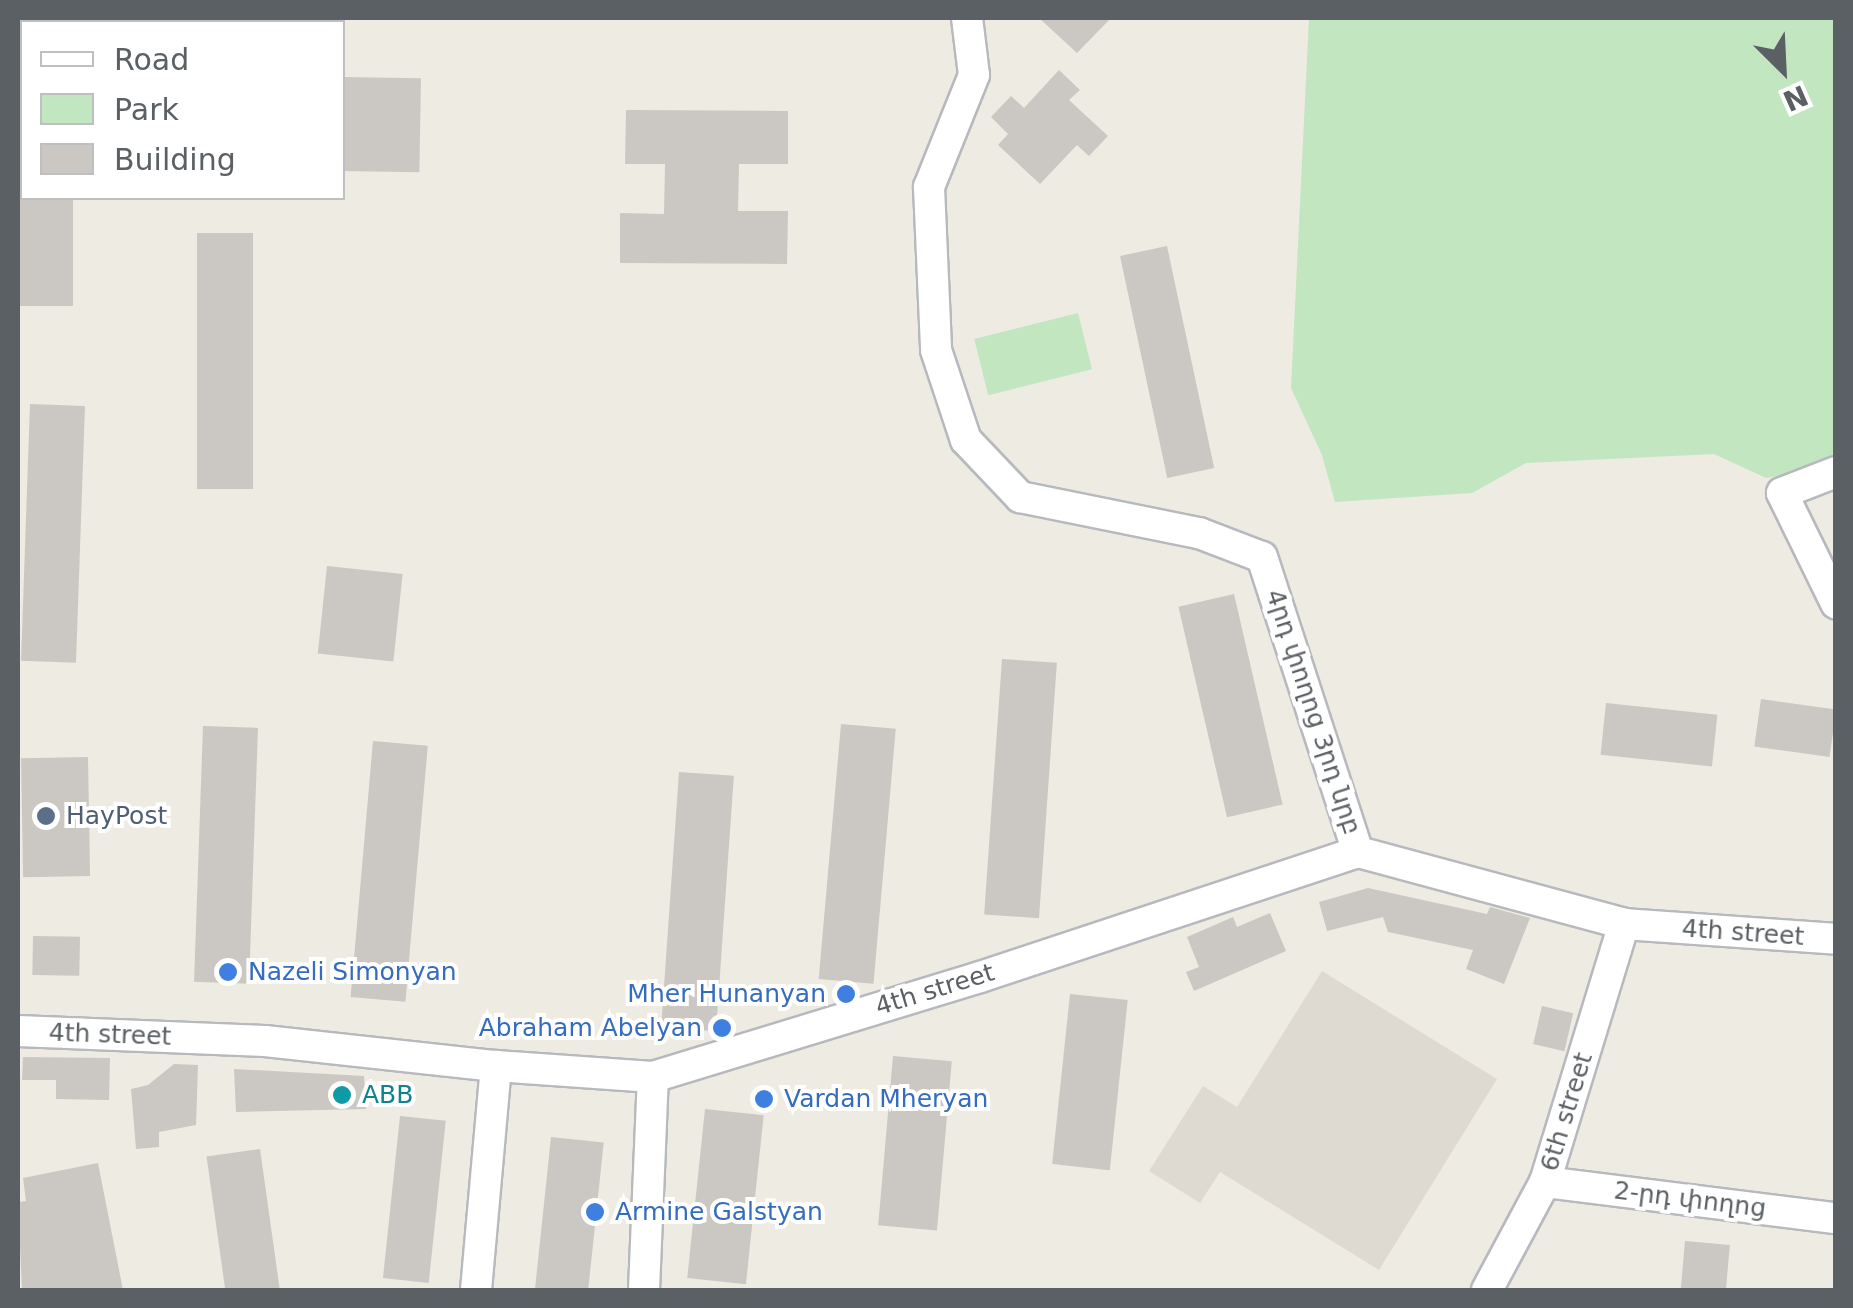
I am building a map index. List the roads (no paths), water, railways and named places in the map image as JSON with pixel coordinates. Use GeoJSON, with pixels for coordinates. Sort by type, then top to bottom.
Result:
{"type":"FeatureCollection","features":[{"type":"Feature","properties":{"kind":"street","name":"4րդ փողոց 3րդ նրբ"},"geometry":{"type":"LineString","coordinates":[[967,18],[974,75],[930,187],[936,350],[966,440],[1020,497],[1199,534],[1262,557],[1358,852]]}},
{"type":"Feature","properties":{"kind":"street"},"geometry":{"type":"LineString","coordinates":[[1836,472],[1782,494],[1836,602]]}},
{"type":"Feature","properties":{"kind":"street","name":"4th street"},"geometry":{"type":"LineString","coordinates":[[18,1031],[265,1042],[496,1066],[653,1077],[980,977],[1358,852],[1624,924],[1836,940]]}},
{"type":"Feature","properties":{"kind":"street","name":"6th street"},"geometry":{"type":"LineString","coordinates":[[1487,1290],[1545,1182],[1624,924]]}},
{"type":"Feature","properties":{"kind":"street"},"geometry":{"type":"LineString","coordinates":[[476,1290],[496,1066]]}},
{"type":"Feature","properties":{"kind":"street"},"geometry":{"type":"LineString","coordinates":[[644,1290],[653,1077]]}},
{"type":"Feature","properties":{"kind":"street","name":"2-րդ փողոց"},"geometry":{"type":"LineString","coordinates":[[1545,1182],[1836,1218]]}},
{"type":"Feature","properties":{"kind":"place","name":"HayPost"},"geometry":{"type":"Point","coordinates":[46,816]}},
{"type":"Feature","properties":{"kind":"place","name":"Nazeli Simonyan"},"geometry":{"type":"Point","coordinates":[228,972]}},
{"type":"Feature","properties":{"kind":"place","name":"Mher Hunanyan"},"geometry":{"type":"Point","coordinates":[846,994]}},
{"type":"Feature","properties":{"kind":"place","name":"Abraham Abelyan"},"geometry":{"type":"Point","coordinates":[722,1028]}},
{"type":"Feature","properties":{"kind":"place","name":"ABB"},"geometry":{"type":"Point","coordinates":[342,1095]}},
{"type":"Feature","properties":{"kind":"place","name":"Vardan Mheryan"},"geometry":{"type":"Point","coordinates":[764,1099]}},
{"type":"Feature","properties":{"kind":"place","name":"Armine Galstyan"},"geometry":{"type":"Point","coordinates":[595,1212]}}]}
